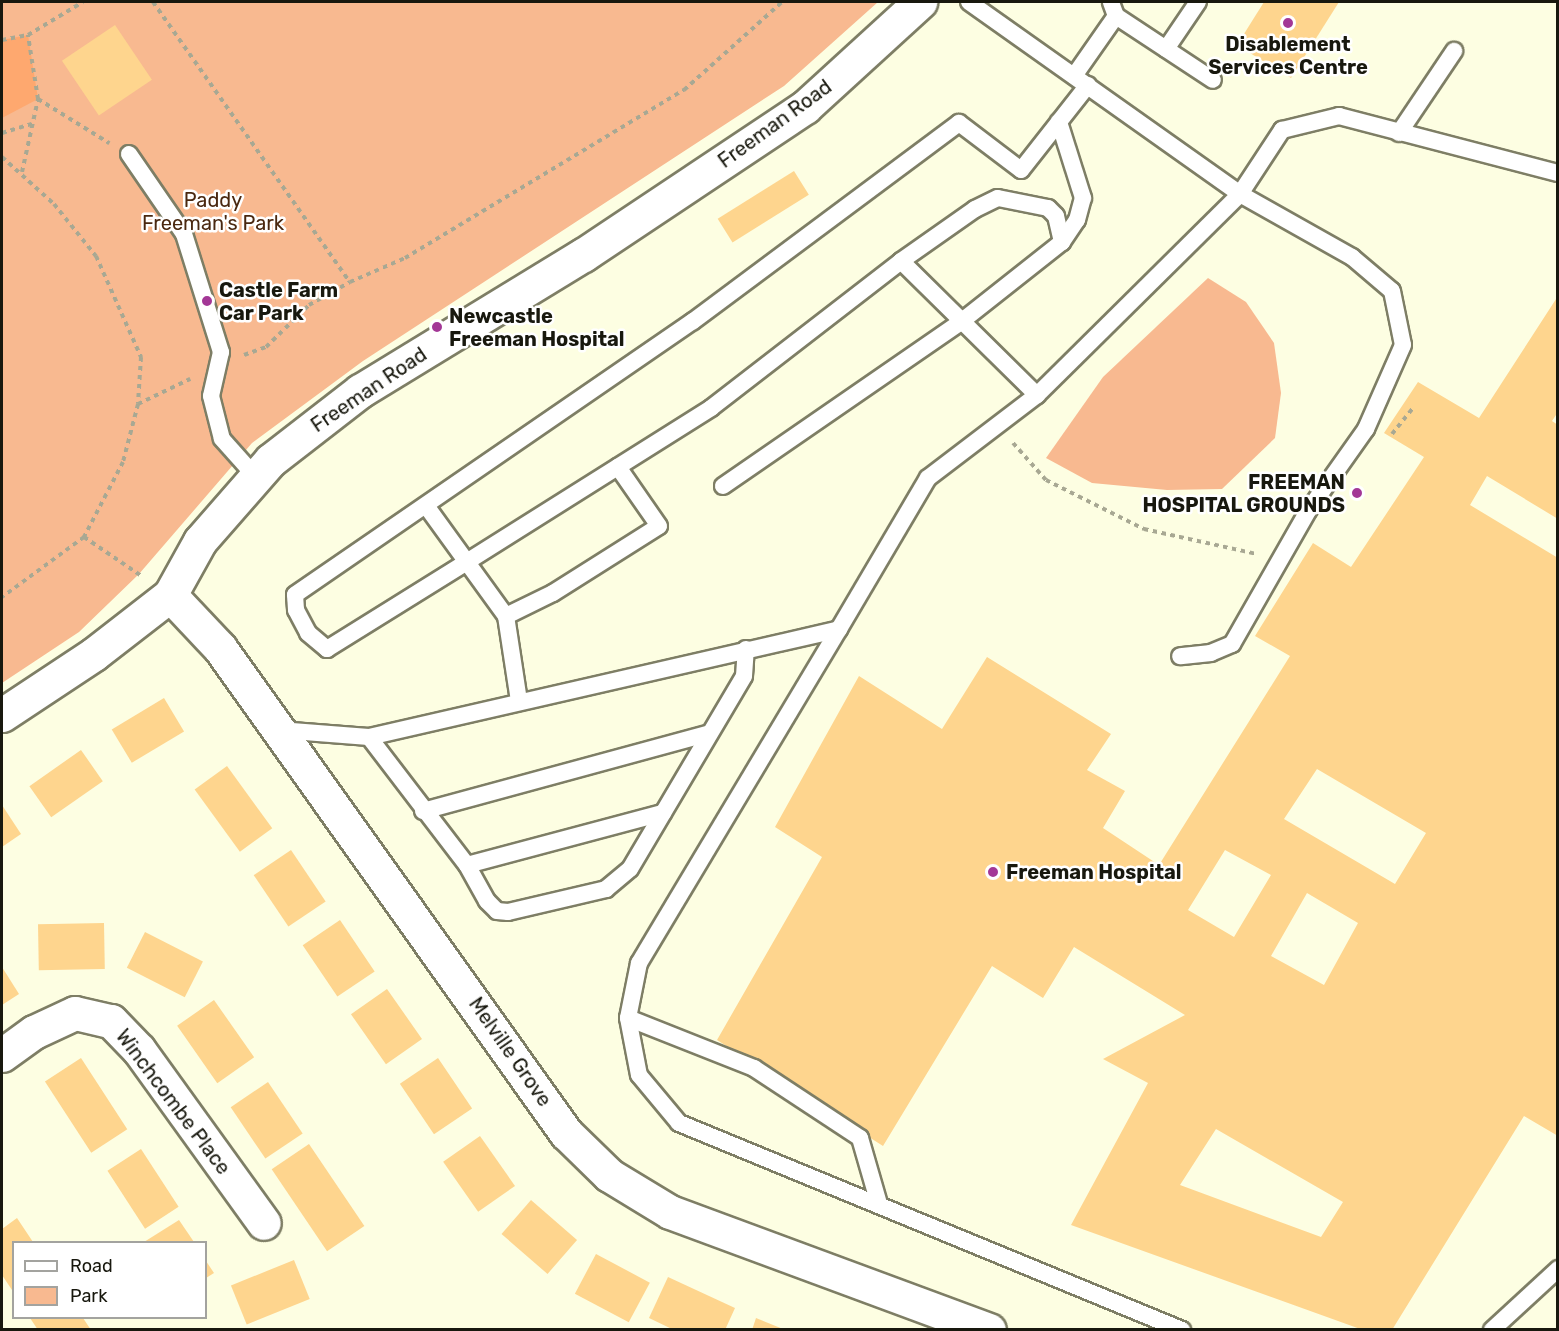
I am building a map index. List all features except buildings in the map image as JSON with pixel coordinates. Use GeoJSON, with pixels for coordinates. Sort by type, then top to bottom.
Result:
{"type":"FeatureCollection","features":[{"type":"Feature","properties":{"kind":"street","name":"Freeman Road"},"geometry":{"type":"LineString","coordinates":[[2,715],[94,654],[170,595],[200,540],[271,460],[360,391],[583,255],[805,107],[920,2]]}},
{"type":"Feature","properties":{"kind":"street","name":"Melville Grove"},"geometry":{"type":"LineString","coordinates":[[170,595],[220,648],[566,1133],[609,1175],[670,1212],[941,1322],[989,1329]]}},
{"type":"Feature","properties":{"kind":"street","name":"Winchcombe Place"},"geometry":{"type":"LineString","coordinates":[[2,1055],[34,1032],[75,1013],[111,1021],[139,1050],[264,1223]]}},
{"type":"Feature","properties":{"kind":"lane"},"geometry":{"type":"LineString","coordinates":[[969,2],[1240,194],[1352,257],[1392,291],[1403,345],[1366,429],[1308,511],[1232,644],[1211,653],[1180,656]]}},
{"type":"Feature","properties":{"kind":"lane"},"geometry":{"type":"LineString","coordinates":[[1166,49],[1198,2]]}},
{"type":"Feature","properties":{"kind":"lane"},"geometry":{"type":"LineString","coordinates":[[1062,242],[1056,216],[1048,208],[998,198],[975,209],[902,261],[711,408],[327,649],[308,633],[296,610],[295,596],[427,507],[693,321],[959,123],[1021,170],[1059,122],[1081,81],[1113,9],[1166,49],[1213,80]]}},
{"type":"Feature","properties":{"kind":"lane"},"geometry":{"type":"LineString","coordinates":[[1400,133],[1454,51]]}},
{"type":"Feature","properties":{"kind":"lane"},"geometry":{"type":"LineString","coordinates":[[1182,1329],[679,1123],[639,1075],[628,1018],[639,963],[928,478],[1037,395],[1240,194],[1282,130],[1340,116],[1557,173]]}},
{"type":"Feature","properties":{"kind":"lane"},"geometry":{"type":"LineString","coordinates":[[723,486],[962,321],[1062,242],[1077,220],[1083,198],[1059,122]]}},
{"type":"Feature","properties":{"kind":"lane"},"geometry":{"type":"LineString","coordinates":[[129,154],[184,234],[221,352],[211,396],[222,439],[256,477]]}},
{"type":"Feature","properties":{"kind":"lane"},"geometry":{"type":"LineString","coordinates":[[902,261],[1037,395]]}},
{"type":"Feature","properties":{"kind":"lane"},"geometry":{"type":"LineString","coordinates":[[506,616],[553,593],[659,526],[618,467]]}},
{"type":"Feature","properties":{"kind":"lane"},"geometry":{"type":"LineString","coordinates":[[427,507],[465,563],[506,616],[519,701]]}},
{"type":"Feature","properties":{"kind":"lane"},"geometry":{"type":"LineString","coordinates":[[279,730],[369,737],[838,629]]}},
{"type":"Feature","properties":{"kind":"lane"},"geometry":{"type":"LineString","coordinates":[[369,737],[423,811],[467,865],[487,901],[497,911],[508,912],[606,889],[630,869],[744,676],[746,649]]}},
{"type":"Feature","properties":{"kind":"lane"},"geometry":{"type":"LineString","coordinates":[[423,811],[710,733]]}},
{"type":"Feature","properties":{"kind":"lane"},"geometry":{"type":"LineString","coordinates":[[467,865],[663,813]]}},
{"type":"Feature","properties":{"kind":"lane"},"geometry":{"type":"LineString","coordinates":[[628,1018],[754,1068],[860,1138],[879,1204]]}},
{"type":"Feature","properties":{"kind":"lane"},"geometry":{"type":"LineString","coordinates":[[1492,1329],[1557,1269]]}},
{"type":"Feature","properties":{"kind":"path"},"geometry":{"type":"LineString","coordinates":[[2,40],[28,35],[83,2]]}},
{"type":"Feature","properties":{"kind":"path"},"geometry":{"type":"LineString","coordinates":[[153,2],[350,282]]}},
{"type":"Feature","properties":{"kind":"path"},"geometry":{"type":"LineString","coordinates":[[138,404],[218,365],[266,347],[309,305],[350,282],[405,258],[684,90],[782,2]]}},
{"type":"Feature","properties":{"kind":"path"},"geometry":{"type":"LineString","coordinates":[[22,173],[38,99],[28,35]]}},
{"type":"Feature","properties":{"kind":"path"},"geometry":{"type":"LineString","coordinates":[[38,99],[129,154]]}},
{"type":"Feature","properties":{"kind":"path"},"geometry":{"type":"LineString","coordinates":[[2,134],[33,124]]}},
{"type":"Feature","properties":{"kind":"path"},"geometry":{"type":"LineString","coordinates":[[2,158],[22,173],[54,204],[96,256],[141,357],[138,404],[123,462],[84,537],[2,597]]}},
{"type":"Feature","properties":{"kind":"path"},"geometry":{"type":"LineString","coordinates":[[1390,436],[1413,408]]}},
{"type":"Feature","properties":{"kind":"path"},"geometry":{"type":"LineString","coordinates":[[997,425],[1046,480],[1144,529],[1279,562]]}},
{"type":"Feature","properties":{"kind":"path"},"geometry":{"type":"LineString","coordinates":[[84,537],[170,595]]}},
{"type":"Feature","properties":{"kind":"green space","name":"Paddy Freeman's Park"},"geometry":{"type":"Polygon","coordinates":[[[2,2],[878,2],[784,86],[363,361],[252,443],[139,574],[79,632],[2,683],[2,2]]]}},
{"type":"Feature","properties":{"kind":"green space"},"geometry":{"type":"Polygon","coordinates":[[[1208,278],[1246,302],[1274,343],[1281,393],[1275,438],[1222,489],[1167,490],[1092,483],[1046,458],[1103,377],[1208,278]]]}},
{"type":"Feature","properties":{"kind":"shaded area"},"geometry":{"type":"Polygon","coordinates":[[[28,35],[38,99],[2,118],[2,40],[28,35]]]}},
{"type":"Feature","properties":{"kind":"place","name":"Disablement Services Centre"},"geometry":{"type":"Point","coordinates":[1288,23]}},
{"type":"Feature","properties":{"kind":"place","name":"Castle Farm Car Park"},"geometry":{"type":"Point","coordinates":[207,301]}},
{"type":"Feature","properties":{"kind":"place","name":"Newcastle Freeman Hospital"},"geometry":{"type":"Point","coordinates":[437,327]}},
{"type":"Feature","properties":{"kind":"place","name":"FREEMAN HOSPITAL GROUNDS"},"geometry":{"type":"Point","coordinates":[1357,493]}},
{"type":"Feature","properties":{"kind":"place","name":"Freeman Hospital"},"geometry":{"type":"Point","coordinates":[993,872]}}]}
